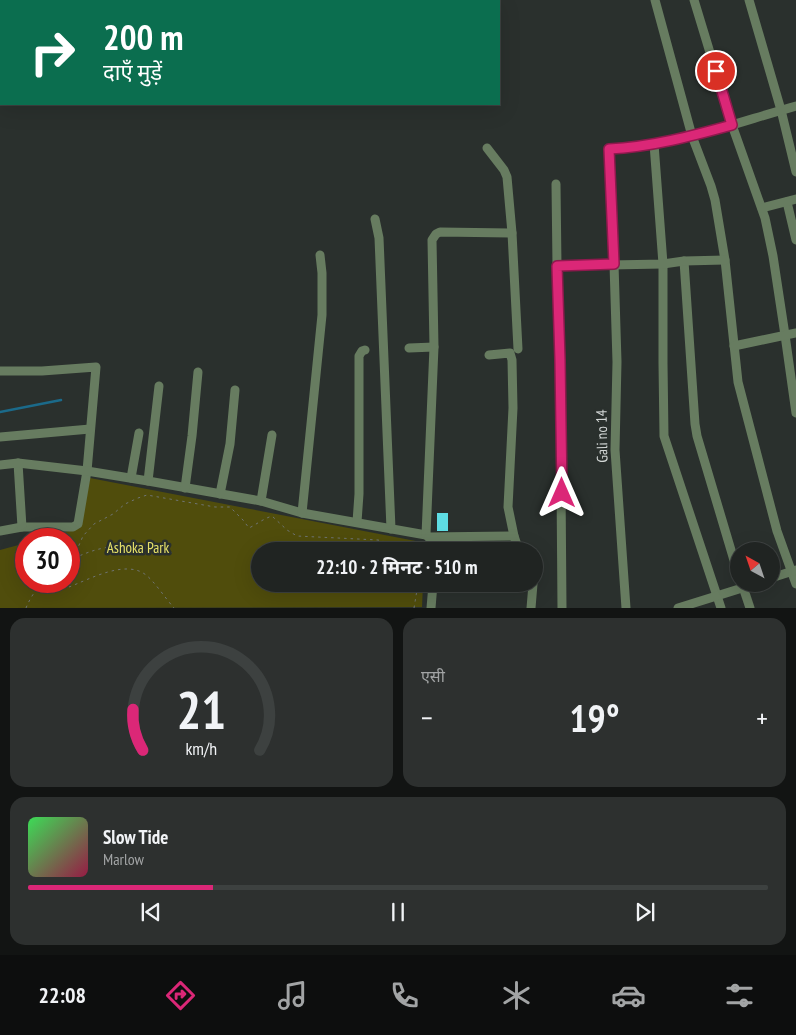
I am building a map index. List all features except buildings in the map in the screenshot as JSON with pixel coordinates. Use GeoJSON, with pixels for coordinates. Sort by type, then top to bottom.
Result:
{"type":"FeatureCollection","features":[{"type":"Feature","properties":{"kind":"street"},"geometry":{"type":"LineString","coordinates":[[655,0],[692,136],[715,200],[738,382],[777,531],[794,570],[796,584]]}},
{"type":"Feature","properties":{"kind":"street"},"geometry":{"type":"LineString","coordinates":[[694,0],[732,125],[762,208],[772,256],[796,413]]}},
{"type":"Feature","properties":{"kind":"street"},"geometry":{"type":"LineString","coordinates":[[749,0],[781,110],[796,172]]}},
{"type":"Feature","properties":{"kind":"street"},"geometry":{"type":"LineString","coordinates":[[721,608],[664,436],[663,264],[654,144],[692,136],[796,106]]}},
{"type":"Feature","properties":{"kind":"street","name":"Gali no 14"},"geometry":{"type":"LineString","coordinates":[[626,608],[615,450],[617,362],[609,149],[654,144]]}},
{"type":"Feature","properties":{"kind":"street"},"geometry":{"type":"LineString","coordinates":[[487,148],[502,166],[507,177],[518,349]]}},
{"type":"Feature","properties":{"kind":"street"},"geometry":{"type":"LineString","coordinates":[[556,184],[560,360],[562,608]]}},
{"type":"Feature","properties":{"kind":"street"},"geometry":{"type":"LineString","coordinates":[[762,208],[791,201],[796,240]]}},
{"type":"Feature","properties":{"kind":"street"},"geometry":{"type":"LineString","coordinates":[[374,220],[379,238],[391,529]]}},
{"type":"Feature","properties":{"kind":"street"},"geometry":{"type":"LineString","coordinates":[[427,536],[434,347],[431,244],[434,236],[440,232],[512,233]]}},
{"type":"Feature","properties":{"kind":"street"},"geometry":{"type":"LineString","coordinates":[[302,512],[322,315],[320,255]]}},
{"type":"Feature","properties":{"kind":"street"},"geometry":{"type":"LineString","coordinates":[[557,266],[663,264],[684,261],[724,260]]}},
{"type":"Feature","properties":{"kind":"street"},"geometry":{"type":"LineString","coordinates":[[684,261],[695,424],[730,547]]}},
{"type":"Feature","properties":{"kind":"street"},"geometry":{"type":"LineString","coordinates":[[734,346],[796,333]]}},
{"type":"Feature","properties":{"kind":"street"},"geometry":{"type":"LineString","coordinates":[[410,348],[434,347]]}},
{"type":"Feature","properties":{"kind":"street"},"geometry":{"type":"LineString","coordinates":[[357,522],[359,494],[359,356],[362,351],[366,350]]}},
{"type":"Feature","properties":{"kind":"street"},"geometry":{"type":"LineString","coordinates":[[489,355],[510,353],[512,360],[513,408],[508,507],[516,542]]}},
{"type":"Feature","properties":{"kind":"street"},"geometry":{"type":"LineString","coordinates":[[0,371],[42,371],[96,367],[87,471],[78,524],[73,527],[22,527],[0,532]]}},
{"type":"Feature","properties":{"kind":"street"},"geometry":{"type":"LineString","coordinates":[[185,488],[198,372]]}},
{"type":"Feature","properties":{"kind":"street"},"geometry":{"type":"LineString","coordinates":[[148,480],[160,386]]}},
{"type":"Feature","properties":{"kind":"street"},"geometry":{"type":"LineString","coordinates":[[220,494],[230,444],[235,390]]}},
{"type":"Feature","properties":{"kind":"street"},"geometry":{"type":"LineString","coordinates":[[0,437],[90,429]]}},
{"type":"Feature","properties":{"kind":"street"},"geometry":{"type":"LineString","coordinates":[[131,478],[139,433]]}},
{"type":"Feature","properties":{"kind":"street"},"geometry":{"type":"LineString","coordinates":[[261,501],[272,434]]}},
{"type":"Feature","properties":{"kind":"street"},"geometry":{"type":"LineString","coordinates":[[0,466],[18,463],[148,480],[261,501],[302,512],[427,536],[514,536]]}},
{"type":"Feature","properties":{"kind":"street"},"geometry":{"type":"LineString","coordinates":[[18,463],[22,527]]}},
{"type":"Feature","properties":{"kind":"street"},"geometry":{"type":"LineString","coordinates":[[427,536],[434,542]]}},
{"type":"Feature","properties":{"kind":"street"},"geometry":{"type":"LineString","coordinates":[[780,575],[794,570]]}},
{"type":"Feature","properties":{"kind":"street"},"geometry":{"type":"LineString","coordinates":[[678,608],[730,591]]}},
{"type":"Feature","properties":{"kind":"street"},"geometry":{"type":"LineString","coordinates":[[431,608],[432,592]]}},
{"type":"Feature","properties":{"kind":"street"},"geometry":{"type":"LineString","coordinates":[[531,608],[532,592]]}},
{"type":"Feature","properties":{"kind":"street"},"geometry":{"type":"LineString","coordinates":[[744,592],[750,608]]}},
{"type":"Feature","properties":{"kind":"path"},"geometry":{"type":"LineString","coordinates":[[80,543],[83,536],[94,524],[113,514],[124,504],[147,495],[215,507],[230,507],[248,528],[272,516],[287,530],[297,536],[386,542]]}},
{"type":"Feature","properties":{"kind":"path"},"geometry":{"type":"LineString","coordinates":[[80,556],[110,547],[132,546],[173,553]]}},
{"type":"Feature","properties":{"kind":"path"},"geometry":{"type":"LineString","coordinates":[[80,583],[109,571],[126,568],[138,570],[147,575],[174,608]]}},
{"type":"Feature","properties":{"kind":"path"},"geometry":{"type":"LineString","coordinates":[[414,608],[417,592]]}},
{"type":"Feature","properties":{"kind":"path"},"geometry":{"type":"LineString","coordinates":[[26,608],[34,593]]}},
{"type":"Feature","properties":{"kind":"green space","name":"Ashoka Park"},"geometry":{"type":"Polygon","coordinates":[[[90,478],[421,542],[251,542],[251,592],[423,592],[422,607],[0,608],[0,550],[15,546],[15,593],[80,593],[80,528],[90,478]]]}},
{"type":"Feature","properties":{"kind":"waterway"},"geometry":{"type":"LineString","coordinates":[[0,412],[61,400]]}},
{"type":"Feature","properties":{"kind":"route"},"geometry":{"type":"LineString","coordinates":[[562,493],[557,266],[614,264],[609,149],[654,144],[732,125],[716,71]]}}]}
